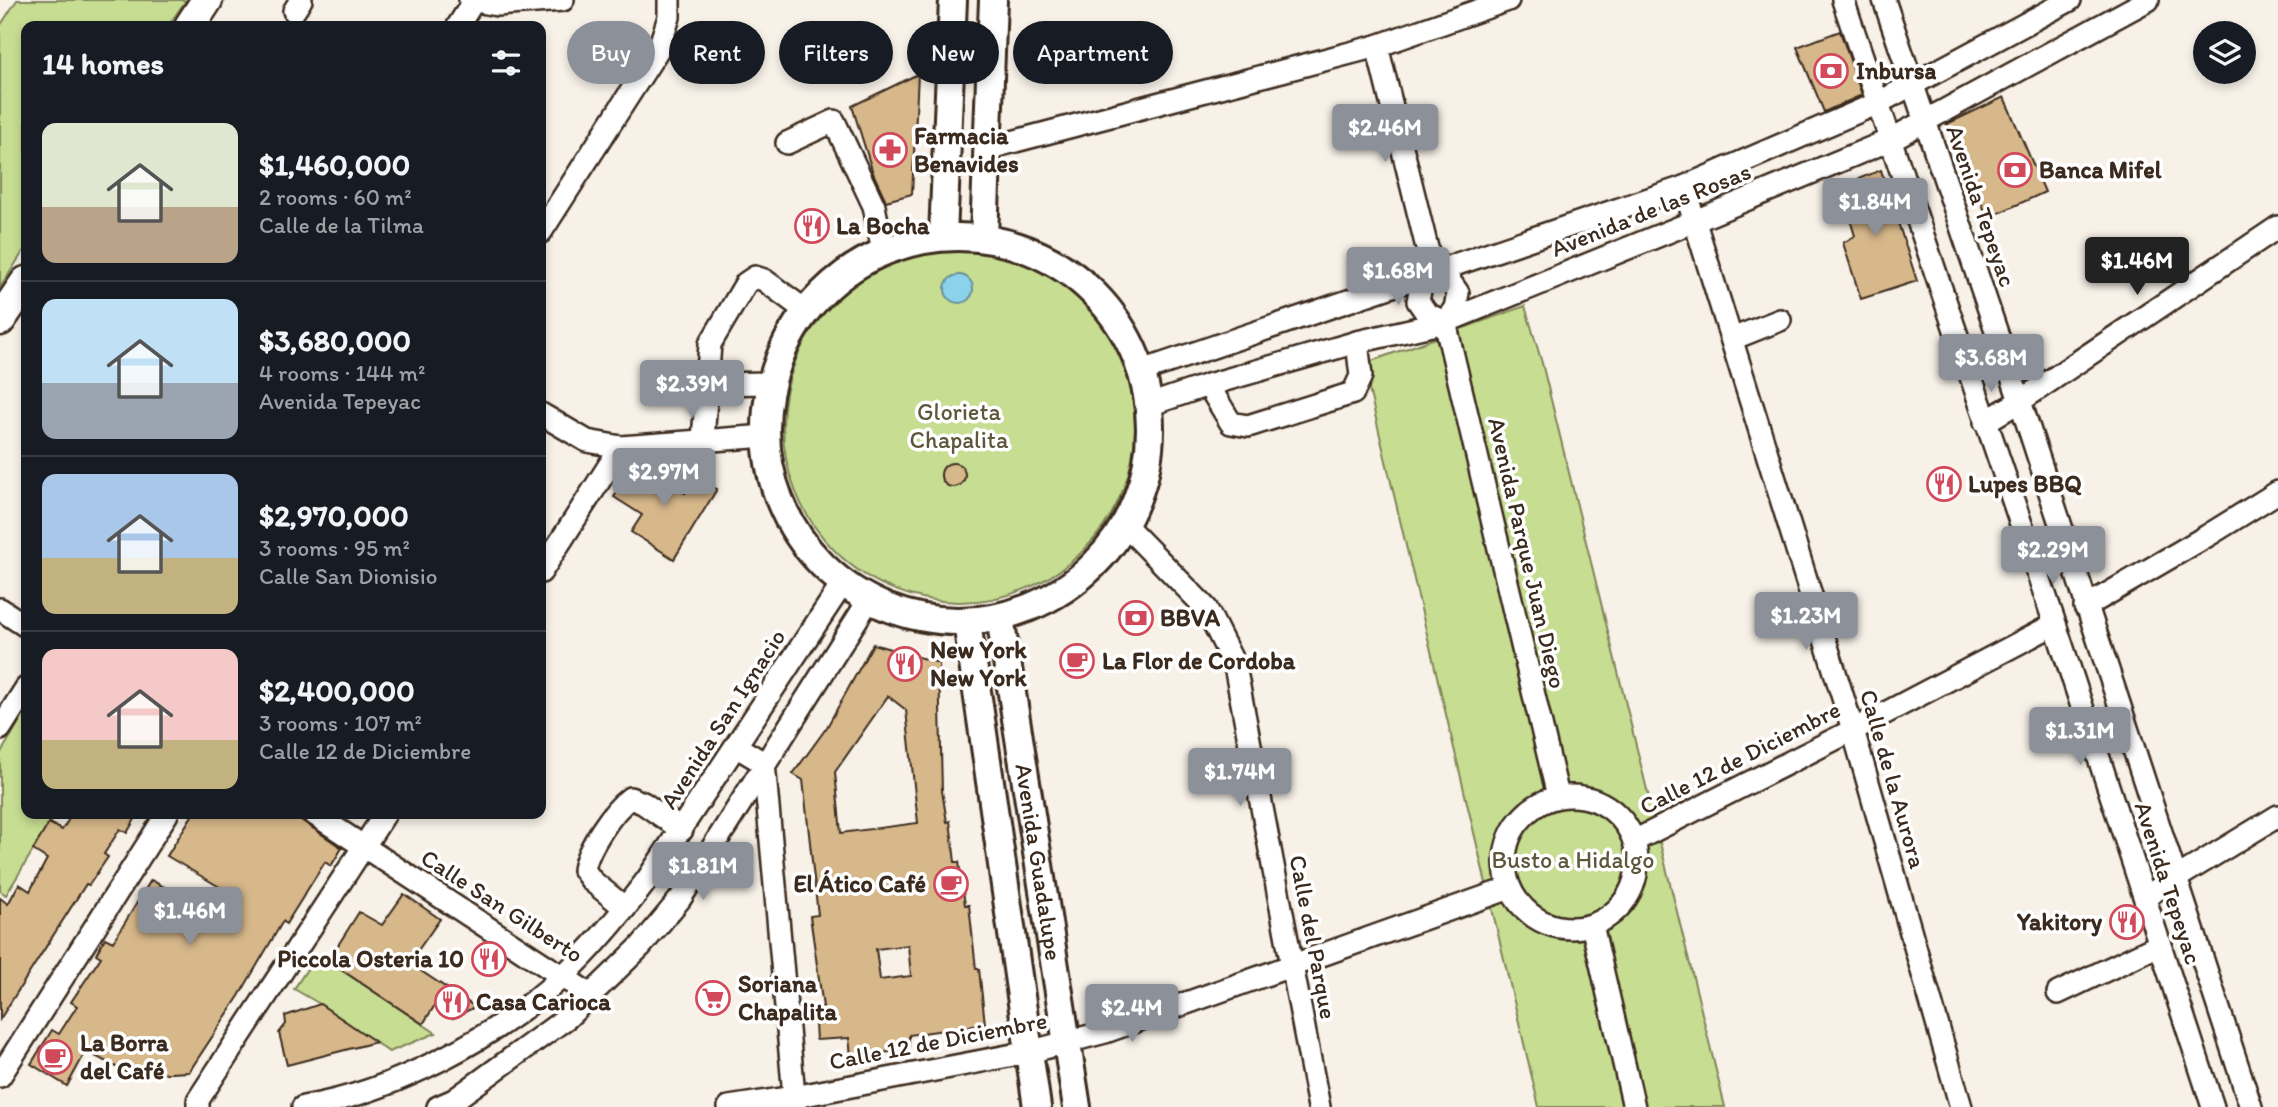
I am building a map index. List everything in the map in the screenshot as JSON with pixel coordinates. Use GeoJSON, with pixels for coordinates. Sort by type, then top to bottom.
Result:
{"type":"FeatureCollection","features":[{"type":"Feature","properties":{"kind":"highway"},"geometry":{"type":"LineString","coordinates":[[193,21],[207,0]]}},
{"type":"Feature","properties":{"kind":"highway"},"geometry":{"type":"LineString","coordinates":[[3,318],[21,290]]}},
{"type":"Feature","properties":{"kind":"main road"},"geometry":{"type":"LineString","coordinates":[[943,236],[954,0]]}},
{"type":"Feature","properties":{"kind":"main road"},"geometry":{"type":"LineString","coordinates":[[984,237],[993,0]]}},
{"type":"Feature","properties":{"kind":"main road"},"geometry":{"type":"LineString","coordinates":[[943,236],[984,237],[1019,246],[1052,260],[1082,281],[1108,307],[1142,371],[1149,405],[1150,436],[1146,467],[1138,497],[1125,525],[1102,557],[1072,584],[1038,604],[1000,617],[967,622],[933,620],[900,613],[869,600],[843,583],[809,550],[788,518],[777,492],[769,464],[767,409],[772,383],[791,333],[828,286],[883,251],[912,241],[943,236]]}},
{"type":"Feature","properties":{"kind":"main road","name":"Avenida Guadalupe"},"geometry":{"type":"LineString","coordinates":[[1000,617],[1077,1107]]}},
{"type":"Feature","properties":{"kind":"main road","name":"Avenida Guadalupe"},"geometry":{"type":"LineString","coordinates":[[967,622],[1037,1107]]}},
{"type":"Feature","properties":{"kind":"street"},"geometry":{"type":"LineString","coordinates":[[461,21],[471,1],[521,5],[563,0]]}},
{"type":"Feature","properties":{"kind":"street"},"geometry":{"type":"LineString","coordinates":[[546,224],[659,48],[669,17],[669,0]]}},
{"type":"Feature","properties":{"kind":"street"},"geometry":{"type":"LineString","coordinates":[[989,148],[1377,46],[1508,0]]}},
{"type":"Feature","properties":{"kind":"street","name":"Avenida Tepeyac"},"geometry":{"type":"LineString","coordinates":[[1843,0],[2055,624],[2213,1107]]}},
{"type":"Feature","properties":{"kind":"street","name":"Avenida Tepeyac"},"geometry":{"type":"LineString","coordinates":[[1884,0],[2020,401],[2085,607],[2251,1107]]}},
{"type":"Feature","properties":{"kind":"street","name":"Avenida de las Rosas"},"geometry":{"type":"LineString","coordinates":[[1142,371],[1684,187],[1878,103],[2070,0]]}},
{"type":"Feature","properties":{"kind":"street","name":"Avenida de las Rosas"},"geometry":{"type":"LineString","coordinates":[[1149,405],[1357,342],[1445,322],[1695,221],[1890,140],[2148,0]]}},
{"type":"Feature","properties":{"kind":"street"},"geometry":{"type":"LineString","coordinates":[[1377,46],[1433,272]]}},
{"type":"Feature","properties":{"kind":"street"},"geometry":{"type":"LineString","coordinates":[[787,143],[834,121],[873,206],[883,251]]}},
{"type":"Feature","properties":{"kind":"street","name":"Calle de la Aurora"},"geometry":{"type":"LineString","coordinates":[[1684,187],[1853,730],[1961,1107]]}},
{"type":"Feature","properties":{"kind":"street"},"geometry":{"type":"LineString","coordinates":[[1985,422],[2278,228]]}},
{"type":"Feature","properties":{"kind":"street"},"geometry":{"type":"LineString","coordinates":[[1433,272],[1450,280],[1458,293],[1455,308],[1445,322],[1427,314],[1418,301],[1421,286],[1433,272]]}},
{"type":"Feature","properties":{"kind":"street"},"geometry":{"type":"LineString","coordinates":[[703,440],[710,344],[746,283],[754,277],[764,280],[806,311]]}},
{"type":"Feature","properties":{"kind":"street"},"geometry":{"type":"LineString","coordinates":[[1732,339],[1780,320]]}},
{"type":"Feature","properties":{"kind":"street","name":"Avenida Parque Juan Diego"},"geometry":{"type":"LineString","coordinates":[[1445,322],[1558,796]]}},
{"type":"Feature","properties":{"kind":"street"},"geometry":{"type":"LineString","coordinates":[[1208,385],[1231,424],[1248,426],[1353,393],[1361,376],[1357,342]]}},
{"type":"Feature","properties":{"kind":"street"},"geometry":{"type":"LineString","coordinates":[[708,384],[772,383]]}},
{"type":"Feature","properties":{"kind":"street"},"geometry":{"type":"LineString","coordinates":[[546,417],[587,441],[621,447],[766,436]]}},
{"type":"Feature","properties":{"kind":"street"},"geometry":{"type":"LineString","coordinates":[[546,564],[621,447]]}},
{"type":"Feature","properties":{"kind":"street","name":"Calle 12 de Diciembre"},"geometry":{"type":"LineString","coordinates":[[1634,841],[2055,624],[2055,612],[2064,604],[2076,603],[2085,607],[2278,492]]}},
{"type":"Feature","properties":{"kind":"street","name":"Calle del Parque"},"geometry":{"type":"LineString","coordinates":[[1125,525],[1206,608],[1235,666],[1319,1107]]}},
{"type":"Feature","properties":{"kind":"street","name":"Avenida San Ignacio"},"geometry":{"type":"LineString","coordinates":[[303,1107],[334,1102],[404,1077],[485,1034],[524,1009],[563,976],[611,927],[682,830],[843,583]]}},
{"type":"Feature","properties":{"kind":"street"},"geometry":{"type":"LineString","coordinates":[[449,1105],[528,1049],[592,996],[641,946],[680,899],[869,600]]}},
{"type":"Feature","properties":{"kind":"street"},"geometry":{"type":"LineString","coordinates":[[0,609],[21,623]]}},
{"type":"Feature","properties":{"kind":"street"},"geometry":{"type":"LineString","coordinates":[[0,729],[21,696]]}},
{"type":"Feature","properties":{"kind":"street"},"geometry":{"type":"LineString","coordinates":[[737,747],[764,763]]}},
{"type":"Feature","properties":{"kind":"street"},"geometry":{"type":"LineString","coordinates":[[764,763],[794,1102]]}},
{"type":"Feature","properties":{"kind":"street"},"geometry":{"type":"LineString","coordinates":[[1558,796],[1585,796],[1598,801],[1620,817],[1634,841],[1637,870],[1634,885],[1617,910],[1592,925],[1571,928],[1550,925],[1526,911],[1510,888],[1505,859],[1512,831],[1531,808],[1544,801],[1558,796]]}},
{"type":"Feature","properties":{"kind":"street"},"geometry":{"type":"LineString","coordinates":[[625,908],[592,881],[584,870],[586,858],[620,805],[630,799],[643,803],[682,830]]}},
{"type":"Feature","properties":{"kind":"street"},"geometry":{"type":"LineString","coordinates":[[2145,897],[2278,816]]}},
{"type":"Feature","properties":{"kind":"street"},"geometry":{"type":"LineString","coordinates":[[0,1076],[164,819]]}},
{"type":"Feature","properties":{"kind":"street","name":"Calle San Gilberto"},"geometry":{"type":"LineString","coordinates":[[322,819],[592,996]]}},
{"type":"Feature","properties":{"kind":"street"},"geometry":{"type":"LineString","coordinates":[[198,1107],[198,1100],[382,819]]}},
{"type":"Feature","properties":{"kind":"street","name":"Calle 12 de Diciembre"},"geometry":{"type":"LineString","coordinates":[[729,1107],[794,1102],[1029,1052],[1105,1032],[1510,888]]}},
{"type":"Feature","properties":{"kind":"street"},"geometry":{"type":"LineString","coordinates":[[1592,925],[1634,1107]]}},
{"type":"Feature","properties":{"kind":"street"},"geometry":{"type":"LineString","coordinates":[[2058,992],[2161,944]]}},
{"type":"Feature","properties":{"kind":"green space"},"geometry":{"type":"Polygon","coordinates":[[[17,0],[186,0],[171,21],[21,21],[21,255],[0,288],[0,26],[17,0]]]}},
{"type":"Feature","properties":{"kind":"green space","name":"Glorieta Chapalita"},"geometry":{"type":"Polygon","coordinates":[[[959,250],[993,253],[1026,263],[1071,290],[1095,314],[1122,359],[1132,392],[1135,426],[1132,460],[1122,493],[1095,538],[1071,562],[1026,589],[993,599],[959,602],[925,599],[892,589],[847,562],[823,538],[796,493],[786,460],[783,426],[786,392],[796,359],[823,314],[847,290],[892,263],[925,253],[959,250]]]}},
{"type":"Feature","properties":{"kind":"green space","name":"Busto a Hidalgo"},"geometry":{"type":"Polygon","coordinates":[[[1525,306],[1542,363],[1725,1107],[1539,1107],[1363,364],[1525,306]]]}},
{"type":"Feature","properties":{"kind":"green space"},"geometry":{"type":"Polygon","coordinates":[[[21,719],[21,819],[52,819],[6,895],[0,891],[0,754],[21,719]]]}},
{"type":"Feature","properties":{"kind":"green space"},"geometry":{"type":"Polygon","coordinates":[[[317,954],[436,1033],[389,1052],[294,989],[317,954]]]}},
{"type":"Feature","properties":{"kind":"water"},"geometry":{"type":"Polygon","coordinates":[[[959,275],[969,279],[973,289],[969,299],[959,303],[949,299],[945,289],[949,279],[959,275]]]}},
{"type":"Feature","properties":{"kind":"building","name":"Inbursa"},"geometry":{"type":"Polygon","coordinates":[[[1840,31],[1862,95],[1824,112],[1797,47],[1840,31]]]}},
{"type":"Feature","properties":{"kind":"building","name":"Farmacia Benavides"},"geometry":{"type":"Polygon","coordinates":[[[907,79],[907,84],[918,84],[912,194],[886,201],[873,173],[852,106],[907,79]]]}},
{"type":"Feature","properties":{"kind":"building"},"geometry":{"type":"Polygon","coordinates":[[[2004,97],[2045,192],[1988,218],[1947,124],[2004,97]]]}},
{"type":"Feature","properties":{"kind":"building"},"geometry":{"type":"Polygon","coordinates":[[[1881,170],[1917,281],[1861,299],[1843,243],[1855,236],[1840,186],[1881,170]]]}},
{"type":"Feature","properties":{"kind":"building"},"geometry":{"type":"Polygon","coordinates":[[[636,462],[685,493],[695,476],[717,489],[674,559],[631,532],[642,515],[614,497],[636,462]]]}},
{"type":"Feature","properties":{"kind":"building"},"geometry":{"type":"Polygon","coordinates":[[[953,463],[964,470],[965,475],[958,486],[953,487],[942,480],[941,475],[948,464],[953,463]]]}},
{"type":"Feature","properties":{"kind":"building"},"geometry":{"type":"Polygon","coordinates":[[[873,644],[939,663],[942,791],[947,822],[950,821],[955,862],[959,862],[965,905],[969,905],[985,1024],[909,1035],[909,1050],[851,1056],[849,1038],[816,1040],[814,1007],[823,1007],[810,916],[818,915],[803,780],[793,774],[827,727],[873,644]],[[888,696],[835,772],[841,833],[918,823],[906,710],[888,696]],[[908,945],[876,949],[880,980],[911,976],[908,945]]]}},
{"type":"Feature","properties":{"kind":"building"},"geometry":{"type":"Polygon","coordinates":[[[69,819],[135,819],[127,833],[120,829],[104,854],[108,857],[89,885],[86,884],[0,1019],[0,898],[8,904],[19,884],[30,891],[47,859],[33,850],[49,823],[62,830],[69,819]]]}},
{"type":"Feature","properties":{"kind":"building"},"geometry":{"type":"Polygon","coordinates":[[[190,819],[299,819],[342,848],[331,866],[325,862],[286,924],[283,921],[239,996],[189,1072],[131,1075],[86,1051],[67,1086],[31,1064],[52,1030],[59,1034],[77,1006],[71,1002],[101,957],[96,954],[105,938],[113,942],[151,880],[210,911],[223,889],[167,856],[190,819]]]}},
{"type":"Feature","properties":{"kind":"building"},"geometry":{"type":"Polygon","coordinates":[[[404,894],[440,919],[409,963],[475,1007],[453,1018],[435,1005],[423,1024],[328,961],[359,912],[382,925],[404,894]]]}},
{"type":"Feature","properties":{"kind":"building"},"geometry":{"type":"Polygon","coordinates":[[[320,1004],[376,1042],[287,1065],[279,1033],[286,1024],[285,1016],[320,1004]]]}},
{"type":"Feature","properties":{"kind":"place","name":"Inbursa"},"geometry":{"type":"Point","coordinates":[1831,71]}},
{"type":"Feature","properties":{"kind":"place","name":"Farmacia Benavides"},"geometry":{"type":"Point","coordinates":[890,150]}},
{"type":"Feature","properties":{"kind":"place","name":"Banca Mifel"},"geometry":{"type":"Point","coordinates":[2015,170]}},
{"type":"Feature","properties":{"kind":"place","name":"La Bocha"},"geometry":{"type":"Point","coordinates":[812,226]}},
{"type":"Feature","properties":{"kind":"place","name":"Lupes BBQ"},"geometry":{"type":"Point","coordinates":[1944,484]}},
{"type":"Feature","properties":{"kind":"place","name":"BBVA"},"geometry":{"type":"Point","coordinates":[1136,618]}},
{"type":"Feature","properties":{"kind":"place","name":"La Flor de Cordoba"},"geometry":{"type":"Point","coordinates":[1077,661]}},
{"type":"Feature","properties":{"kind":"place","name":"New York New York"},"geometry":{"type":"Point","coordinates":[905,664]}},
{"type":"Feature","properties":{"kind":"place","name":"El Ático Café"},"geometry":{"type":"Point","coordinates":[951,884]}},
{"type":"Feature","properties":{"kind":"place","name":"Yakitory"},"geometry":{"type":"Point","coordinates":[2127,922]}},
{"type":"Feature","properties":{"kind":"place","name":"Piccola Osteria 10"},"geometry":{"type":"Point","coordinates":[489,959]}},
{"type":"Feature","properties":{"kind":"place","name":"Soriana Chapalita"},"geometry":{"type":"Point","coordinates":[713,998]}},
{"type":"Feature","properties":{"kind":"place","name":"Casa Carioca"},"geometry":{"type":"Point","coordinates":[452,1002]}},
{"type":"Feature","properties":{"kind":"place","name":"La Borra del Café"},"geometry":{"type":"Point","coordinates":[55,1057]}}]}
